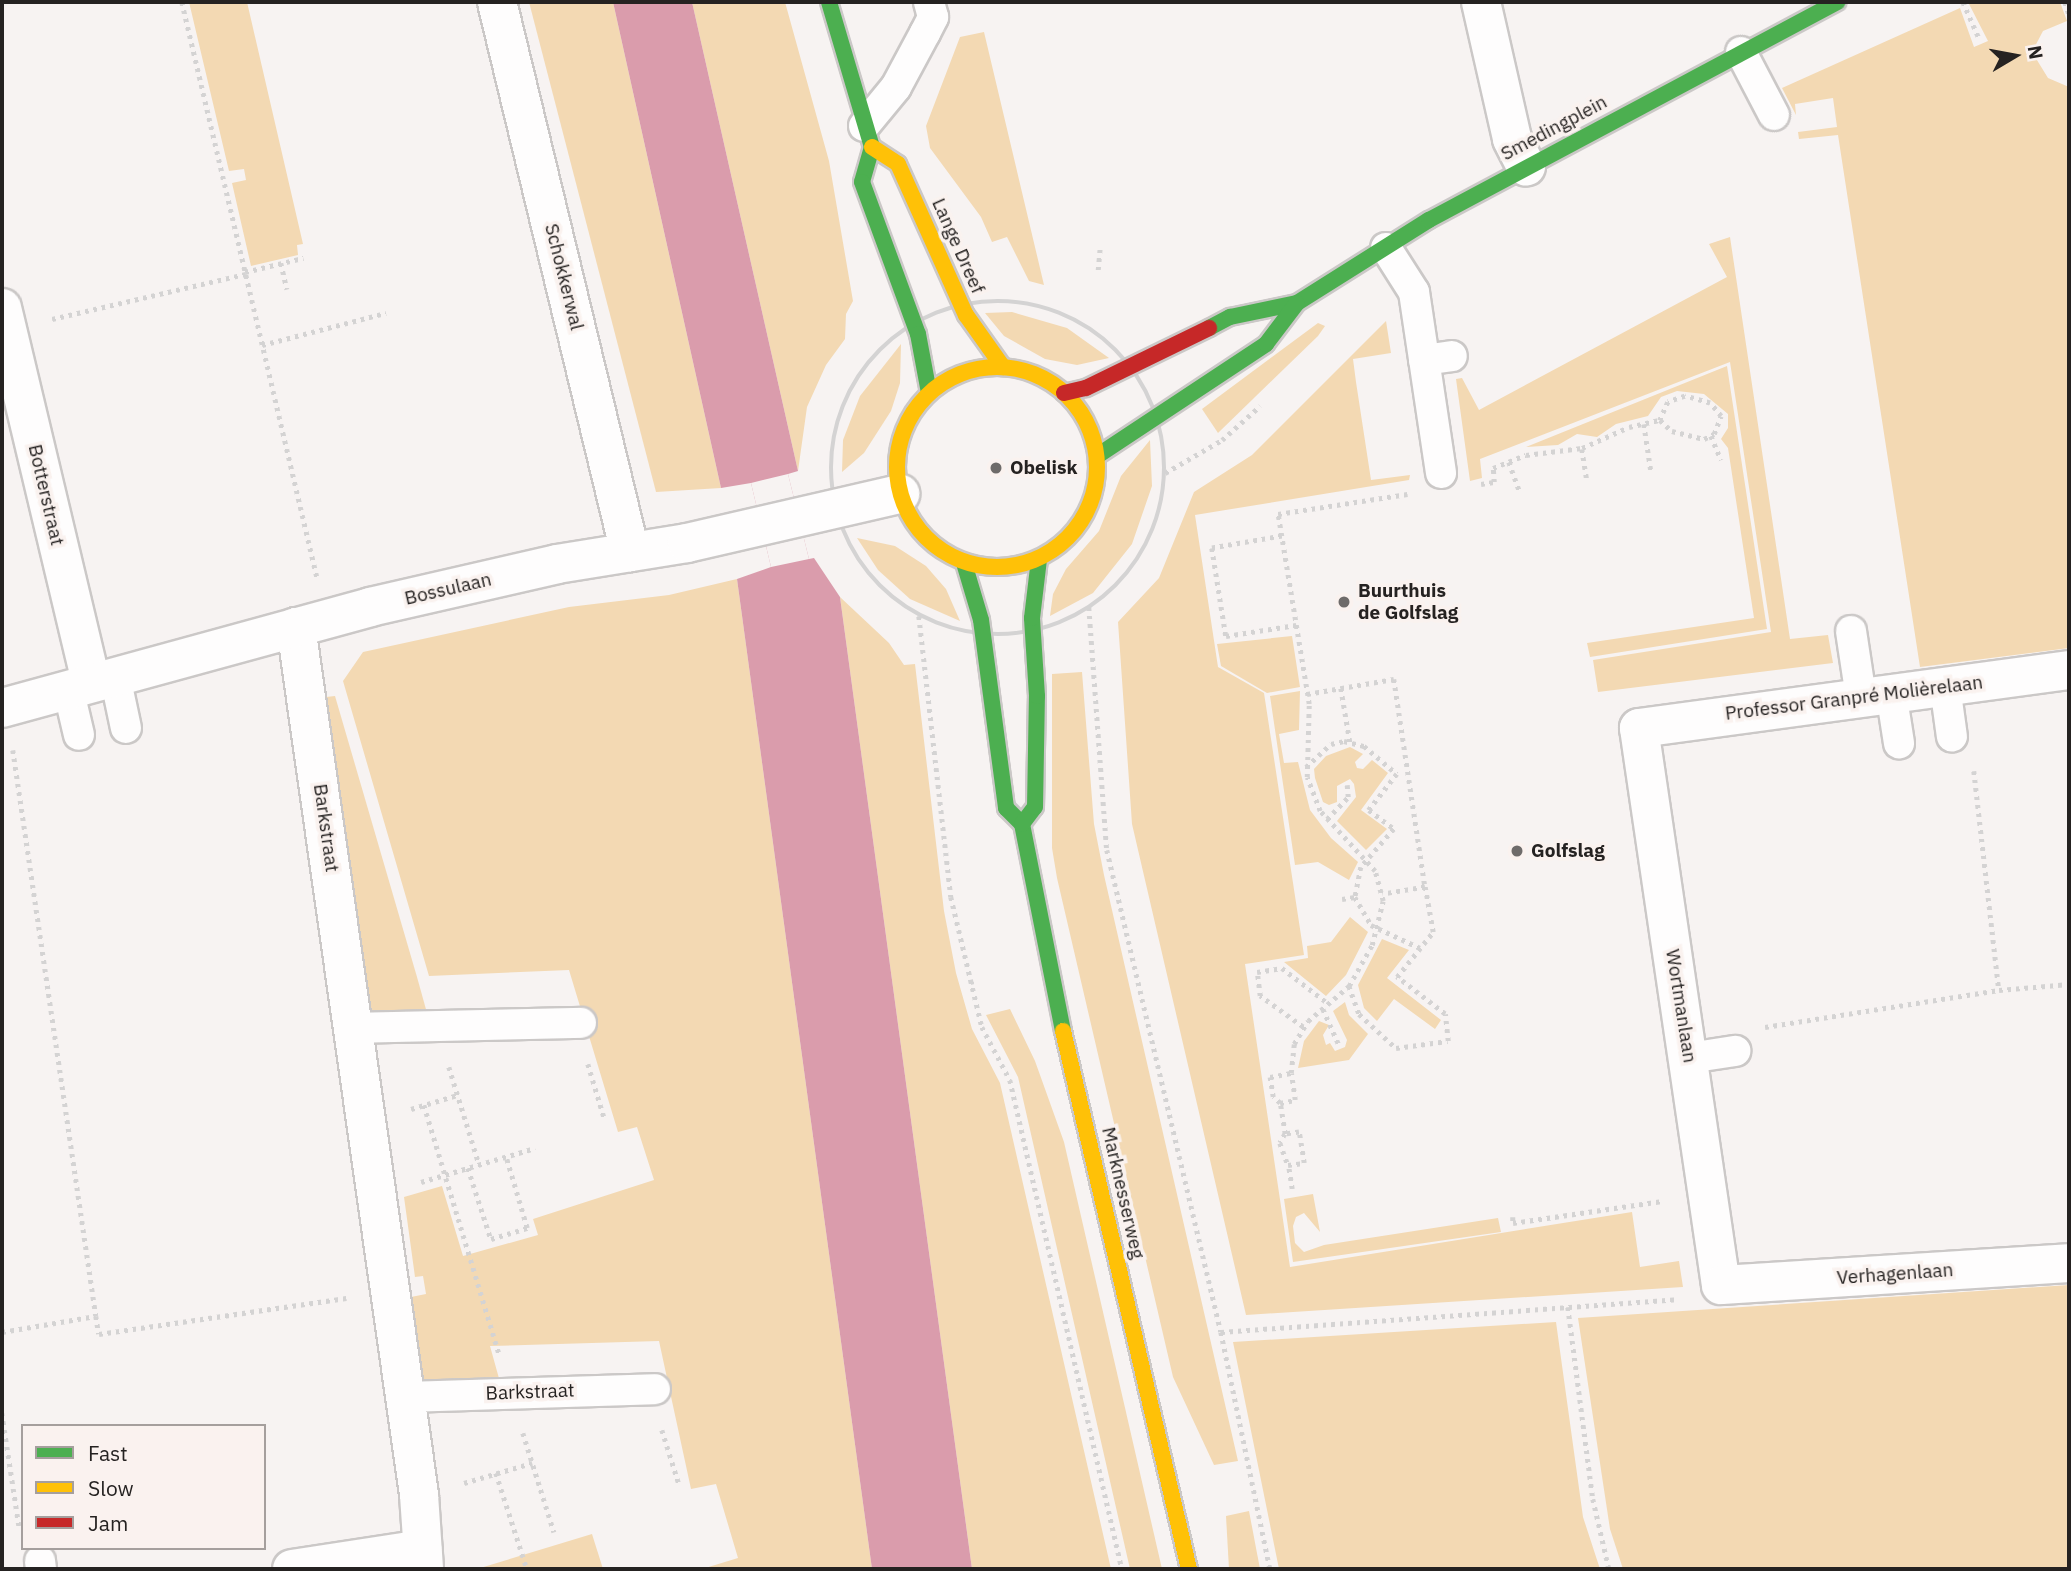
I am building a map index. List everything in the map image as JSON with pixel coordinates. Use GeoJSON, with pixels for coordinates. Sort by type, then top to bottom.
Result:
{"type":"FeatureCollection","features":[{"type":"Feature","properties":{"kind":"main road"},"geometry":{"type":"LineString","coordinates":[[829,2],[868,136],[862,183],[918,334],[929,393]]}},
{"type":"Feature","properties":{"kind":"main road","name":"Smedingplein"},"geometry":{"type":"LineString","coordinates":[[1064,393],[1086,388],[1230,317],[1297,303],[1385,248],[1526,167],[1837,2]]}},
{"type":"Feature","properties":{"kind":"main road","name":"Lange Dreef"},"geometry":{"type":"LineString","coordinates":[[868,136],[898,164],[966,315],[986,349],[1003,367]]}},
{"type":"Feature","properties":{"kind":"main road","name":"Smedingplein"},"geometry":{"type":"LineString","coordinates":[[1097,456],[1266,344],[1297,303]]}},
{"type":"Feature","properties":{"kind":"main road"},"geometry":{"type":"LineString","coordinates":[[1003,367],[1037,375],[1064,393],[1086,421],[1097,456],[1095,486],[1085,516],[1066,541],[1040,559],[1002,568],[964,563],[947,554],[918,529],[900,494],[898,450],[914,410],[929,393],[963,372],[1003,367]]}},
{"type":"Feature","properties":{"kind":"main road"},"geometry":{"type":"LineString","coordinates":[[1022,824],[1035,807],[1037,696],[1032,618],[1040,559]]}},
{"type":"Feature","properties":{"kind":"main road","name":"Marknesserweg"},"geometry":{"type":"LineString","coordinates":[[964,563],[981,620],[1006,807],[1022,824],[1054,992],[1189,1569]]}},
{"type":"Feature","properties":{"kind":"street","name":"Schokkerwal"},"geometry":{"type":"LineString","coordinates":[[497,2],[630,552]]}},
{"type":"Feature","properties":{"kind":"street"},"geometry":{"type":"LineString","coordinates":[[1480,2],[1512,139],[1526,167]]}},
{"type":"Feature","properties":{"kind":"street","name":"Botterstraat"},"geometry":{"type":"LineString","coordinates":[[2,308],[91,682]]}},
{"type":"Feature","properties":{"kind":"street","name":"Bossulaan"},"geometry":{"type":"LineString","coordinates":[[2,708],[296,627],[558,564],[761,526],[900,494]]}},
{"type":"Feature","properties":{"kind":"street","name":"Barkstraat"},"geometry":{"type":"LineString","coordinates":[[296,627],[354,1028],[351,1079],[405,1397],[423,1559]]}},
{"type":"Feature","properties":{"kind":"street","name":"Professor Granpré Molièrelaan"},"geometry":{"type":"LineString","coordinates":[[1639,728],[2069,670]]}},
{"type":"Feature","properties":{"kind":"street","name":"Wortmanlaan"},"geometry":{"type":"LineString","coordinates":[[1639,728],[1689,1058],[1706,1293]]}},
{"type":"Feature","properties":{"kind":"street","name":"Verhagenlaan"},"geometry":{"type":"LineString","coordinates":[[1706,1293],[2069,1263]]}},
{"type":"Feature","properties":{"kind":"street"},"geometry":{"type":"LineString","coordinates":[[292,1569],[423,1559]]}},
{"type":"Feature","properties":{"kind":"lane"},"geometry":{"type":"LineString","coordinates":[[868,136],[933,17],[929,2]]}},
{"type":"Feature","properties":{"kind":"lane"},"geometry":{"type":"LineString","coordinates":[[1741,52],[1774,115]]}},
{"type":"Feature","properties":{"kind":"lane"},"geometry":{"type":"LineString","coordinates":[[1385,248],[1411,282],[1438,358],[1431,482]]}},
{"type":"Feature","properties":{"kind":"lane"},"geometry":{"type":"LineString","coordinates":[[1851,631],[1876,695],[1899,743]]}},
{"type":"Feature","properties":{"kind":"lane"},"geometry":{"type":"LineString","coordinates":[[91,682],[126,728]]}},
{"type":"Feature","properties":{"kind":"lane"},"geometry":{"type":"LineString","coordinates":[[79,735],[91,682]]}},
{"type":"Feature","properties":{"kind":"lane"},"geometry":{"type":"LineString","coordinates":[[1945,686],[1952,737]]}},
{"type":"Feature","properties":{"kind":"lane"},"geometry":{"type":"LineString","coordinates":[[354,1028],[578,1023]]}},
{"type":"Feature","properties":{"kind":"lane"},"geometry":{"type":"LineString","coordinates":[[1689,1058],[1735,1051]]}},
{"type":"Feature","properties":{"kind":"lane","name":"Barkstraat"},"geometry":{"type":"LineString","coordinates":[[405,1397],[652,1389]]}},
{"type":"Feature","properties":{"kind":"path"},"geometry":{"type":"LineString","coordinates":[[182,2],[314,566]]}},
{"type":"Feature","properties":{"kind":"path"},"geometry":{"type":"LineString","coordinates":[[1963,2],[1979,37]]}},
{"type":"Feature","properties":{"kind":"path"},"geometry":{"type":"LineString","coordinates":[[2065,2],[2069,15]]}},
{"type":"Feature","properties":{"kind":"path"},"geometry":{"type":"LineString","coordinates":[[1098,270],[1100,247]]}},
{"type":"Feature","properties":{"kind":"path"},"geometry":{"type":"LineString","coordinates":[[49,320],[303,258]]}},
{"type":"Feature","properties":{"kind":"path"},"geometry":{"type":"LineString","coordinates":[[281,263],[287,289]]}},
{"type":"Feature","properties":{"kind":"path"},"geometry":{"type":"LineString","coordinates":[[980,302],[1038,306],[1090,329]]}},
{"type":"Feature","properties":{"kind":"path"},"geometry":{"type":"LineString","coordinates":[[262,345],[386,313]]}},
{"type":"Feature","properties":{"kind":"path"},"geometry":{"type":"LineString","coordinates":[[832,474],[834,441],[849,393],[867,364],[903,330]]}},
{"type":"Feature","properties":{"kind":"path"},"geometry":{"type":"LineString","coordinates":[[1470,486],[1494,482],[1493,468],[1533,454],[1583,448],[1660,420],[1673,398],[1699,399],[1714,406],[1721,416],[1711,436],[1721,460]]}},
{"type":"Feature","properties":{"kind":"path"},"geometry":{"type":"LineString","coordinates":[[1660,420],[1672,430],[1697,439],[1711,436]]}},
{"type":"Feature","properties":{"kind":"path"},"geometry":{"type":"LineString","coordinates":[[1644,424],[1651,471]]}},
{"type":"Feature","properties":{"kind":"path"},"geometry":{"type":"LineString","coordinates":[[1583,448],[1587,479]]}},
{"type":"Feature","properties":{"kind":"path"},"geometry":{"type":"LineString","coordinates":[[1509,463],[1519,490]]}},
{"type":"Feature","properties":{"kind":"path"},"geometry":{"type":"LineString","coordinates":[[1164,473],[1159,508],[1147,542],[1117,584],[1090,607],[1107,850],[1221,1332],[1270,1569]]}},
{"type":"Feature","properties":{"kind":"path"},"geometry":{"type":"LineString","coordinates":[[1280,1103],[1295,1100],[1291,1073],[1292,1051],[1303,1027],[1349,986],[1377,930],[1383,894],[1379,878],[1366,860],[1326,819],[1313,795],[1306,767],[1307,694],[1278,514],[1431,482]]}},
{"type":"Feature","properties":{"kind":"path"},"geometry":{"type":"LineString","coordinates":[[1282,536],[1212,548],[1226,636],[1296,625]]}},
{"type":"Feature","properties":{"kind":"path"},"geometry":{"type":"LineString","coordinates":[[849,541],[879,584],[919,615],[951,897],[982,1027],[1010,1080],[1122,1569]]}},
{"type":"Feature","properties":{"kind":"path"},"geometry":{"type":"LineString","coordinates":[[1307,694],[1394,679],[1433,932],[1397,977],[1446,1014],[1448,1041],[1396,1048],[1359,1014],[1349,986]]}},
{"type":"Feature","properties":{"kind":"path"},"geometry":{"type":"LineString","coordinates":[[1341,688],[1350,742]]}},
{"type":"Feature","properties":{"kind":"path"},"geometry":{"type":"LineString","coordinates":[[1306,767],[1331,744],[1350,742],[1364,746],[1397,774],[1369,810],[1394,829],[1366,860],[1356,881],[1355,897],[1363,919],[1377,930],[1420,948]]}},
{"type":"Feature","properties":{"kind":"path"},"geometry":{"type":"LineString","coordinates":[[13,746],[99,1334],[344,1299]]}},
{"type":"Feature","properties":{"kind":"path"},"geometry":{"type":"LineString","coordinates":[[1973,762],[1998,990]]}},
{"type":"Feature","properties":{"kind":"path"},"geometry":{"type":"LineString","coordinates":[[1326,819],[1348,797],[1348,785]]}},
{"type":"Feature","properties":{"kind":"path"},"geometry":{"type":"LineString","coordinates":[[1383,894],[1425,887]]}},
{"type":"Feature","properties":{"kind":"path"},"geometry":{"type":"LineString","coordinates":[[951,897],[959,895]]}},
{"type":"Feature","properties":{"kind":"path"},"geometry":{"type":"LineString","coordinates":[[1342,899],[1355,897]]}},
{"type":"Feature","properties":{"kind":"path"},"geometry":{"type":"LineString","coordinates":[[1303,1027],[1260,996],[1257,972],[1282,968],[1329,1004]]}},
{"type":"Feature","properties":{"kind":"path"},"geometry":{"type":"LineString","coordinates":[[970,982],[978,980]]}},
{"type":"Feature","properties":{"kind":"path"},"geometry":{"type":"LineString","coordinates":[[1759,1028],[1998,990],[2069,984]]}},
{"type":"Feature","properties":{"kind":"path"},"geometry":{"type":"LineString","coordinates":[[1323,1009],[1340,1047]]}},
{"type":"Feature","properties":{"kind":"path"},"geometry":{"type":"LineString","coordinates":[[578,1023],[604,1117]]}},
{"type":"Feature","properties":{"kind":"path"},"geometry":{"type":"LineString","coordinates":[[1291,1073],[1270,1077],[1273,1097],[1280,1103],[1285,1134],[1280,1143],[1292,1188]]}},
{"type":"Feature","properties":{"kind":"path"},"geometry":{"type":"LineString","coordinates":[[401,1112],[458,1098],[479,1164]]}},
{"type":"Feature","properties":{"kind":"path"},"geometry":{"type":"LineString","coordinates":[[424,1105],[503,1369]]}},
{"type":"Feature","properties":{"kind":"path"},"geometry":{"type":"LineString","coordinates":[[1285,1134],[1299,1132],[1304,1163],[1288,1165]]}},
{"type":"Feature","properties":{"kind":"path"},"geometry":{"type":"LineString","coordinates":[[412,1185],[535,1148]]}},
{"type":"Feature","properties":{"kind":"path"},"geometry":{"type":"LineString","coordinates":[[468,1168],[491,1239],[527,1228],[506,1157]]}},
{"type":"Feature","properties":{"kind":"path"},"geometry":{"type":"LineString","coordinates":[[1513,1217],[1514,1223],[1671,1199]]}},
{"type":"Feature","properties":{"kind":"path"},"geometry":{"type":"LineString","coordinates":[[1221,1332],[1568,1307],[1706,1293]]}},
{"type":"Feature","properties":{"kind":"path"},"geometry":{"type":"LineString","coordinates":[[1568,1307],[1592,1499],[1609,1569]]}},
{"type":"Feature","properties":{"kind":"path"},"geometry":{"type":"LineString","coordinates":[[2,1332],[96,1316]]}},
{"type":"Feature","properties":{"kind":"path"},"geometry":{"type":"LineString","coordinates":[[652,1389],[679,1483]]}},
{"type":"Feature","properties":{"kind":"path"},"geometry":{"type":"LineString","coordinates":[[2,1413],[20,1534]]}},
{"type":"Feature","properties":{"kind":"path"},"geometry":{"type":"LineString","coordinates":[[456,1485],[532,1463]]}},
{"type":"Feature","properties":{"kind":"path"},"geometry":{"type":"LineString","coordinates":[[534,1469],[554,1532]]}},
{"type":"Feature","properties":{"kind":"path"},"geometry":{"type":"LineString","coordinates":[[496,1473],[527,1569]]}},
{"type":"Feature","properties":{"kind":"shaded area"},"geometry":{"type":"Polygon","coordinates":[[[189,2],[247,2],[303,244],[297,245],[298,255],[251,266],[232,183],[246,180],[244,169],[229,171],[189,2]]]}},
{"type":"Feature","properties":{"kind":"shaded area"},"geometry":{"type":"Polygon","coordinates":[[[529,2],[613,2],[721,488],[656,492],[529,2]]]}},
{"type":"Feature","properties":{"kind":"shaded area"},"geometry":{"type":"Polygon","coordinates":[[[613,2],[692,2],[798,471],[788,474],[809,559],[814,558],[840,597],[972,1569],[872,1569],[737,579],[771,567],[751,483],[721,488],[613,2]]]}},
{"type":"Feature","properties":{"kind":"shaded area"},"geometry":{"type":"Polygon","coordinates":[[[692,2],[785,2],[829,161],[853,301],[846,314],[845,339],[826,365],[807,407],[798,471],[692,2]]]}},
{"type":"Feature","properties":{"kind":"shaded area"},"geometry":{"type":"Polygon","coordinates":[[[2060,2],[2067,21],[2043,31],[2032,52],[2048,78],[2069,87],[2069,648],[1920,667],[1838,135],[1799,139],[1798,132],[1837,127],[1833,98],[1795,104],[1796,115],[1782,88],[1960,8],[1974,47],[1988,41],[1969,4],[2060,2]]]}},
{"type":"Feature","properties":{"kind":"shaded area"},"geometry":{"type":"Polygon","coordinates":[[[984,32],[1044,285],[1029,281],[1007,237],[992,242],[981,217],[930,148],[926,126],[960,37],[984,32]]]}},
{"type":"Feature","properties":{"kind":"shaded area"},"geometry":{"type":"Polygon","coordinates":[[[1730,237],[1790,639],[1828,635],[1833,663],[1598,692],[1593,660],[1771,632],[1730,362],[1480,459],[1482,478],[1470,481],[1456,379],[1462,378],[1479,410],[1727,277],[1709,244],[1730,237]]]}},
{"type":"Feature","properties":{"kind":"shaded area"},"geometry":{"type":"Polygon","coordinates":[[[1012,312],[1067,328],[1109,358],[1077,365],[1045,359],[1004,336],[985,313],[1012,312]]]}},
{"type":"Feature","properties":{"kind":"shaded area"},"geometry":{"type":"Polygon","coordinates":[[[1386,321],[1391,353],[1353,359],[1356,382],[1371,480],[1410,475],[1409,480],[1195,515],[1218,667],[1264,693],[1304,955],[1245,964],[1290,1267],[1632,1212],[1640,1267],[1679,1261],[1683,1287],[1246,1315],[1132,824],[1118,622],[1159,578],[1194,492],[1252,455],[1386,321]]]}},
{"type":"Feature","properties":{"kind":"shaded area"},"geometry":{"type":"Polygon","coordinates":[[[1318,323],[1325,326],[1318,336],[1218,433],[1202,409],[1318,323]]]}},
{"type":"Feature","properties":{"kind":"shaded area"},"geometry":{"type":"Polygon","coordinates":[[[901,344],[900,383],[891,411],[864,453],[842,472],[843,440],[860,396],[901,344]]]}},
{"type":"Feature","properties":{"kind":"shaded area"},"geometry":{"type":"Polygon","coordinates":[[[1727,366],[1767,629],[1590,657],[1587,643],[1754,618],[1728,448],[1721,439],[1728,428],[1728,414],[1704,394],[1677,391],[1661,397],[1648,416],[1616,424],[1597,437],[1577,434],[1558,445],[1526,447],[1727,366]]]}},
{"type":"Feature","properties":{"kind":"shaded area"},"geometry":{"type":"Polygon","coordinates":[[[1150,440],[1152,486],[1132,544],[1093,593],[1050,616],[1053,594],[1066,569],[1099,531],[1121,476],[1150,440]]]}},
{"type":"Feature","properties":{"kind":"shaded area"},"geometry":{"type":"Polygon","coordinates":[[[857,538],[895,546],[926,566],[946,589],[960,621],[910,599],[878,570],[857,538]]]}},
{"type":"Feature","properties":{"kind":"shaded area"},"geometry":{"type":"Polygon","coordinates":[[[737,579],[872,1569],[702,1569],[738,1558],[716,1484],[691,1489],[659,1341],[490,1346],[500,1382],[424,1385],[411,1297],[426,1294],[423,1276],[415,1277],[404,1197],[442,1186],[463,1256],[538,1235],[533,1219],[654,1180],[637,1127],[618,1132],[569,970],[429,976],[343,681],[363,652],[569,607],[669,595],[737,579]]]}},
{"type":"Feature","properties":{"kind":"shaded area"},"geometry":{"type":"Polygon","coordinates":[[[840,597],[889,643],[904,665],[915,664],[944,911],[956,973],[972,1029],[1000,1083],[1111,1569],[972,1569],[840,597]]]}},
{"type":"Feature","properties":{"kind":"shaded area"},"geometry":{"type":"Polygon","coordinates":[[[1292,636],[1300,687],[1267,693],[1221,666],[1217,644],[1292,636]]]}},
{"type":"Feature","properties":{"kind":"shaded area"},"geometry":{"type":"Polygon","coordinates":[[[1082,672],[1094,824],[1104,875],[1238,1461],[1214,1465],[1173,1377],[1057,878],[1052,848],[1052,674],[1082,672]]]}},
{"type":"Feature","properties":{"kind":"shaded area"},"geometry":{"type":"Polygon","coordinates":[[[1300,691],[1299,730],[1279,734],[1284,763],[1298,762],[1310,810],[1331,838],[1358,862],[1349,880],[1318,862],[1295,865],[1270,696],[1300,691]]]}},
{"type":"Feature","properties":{"kind":"shaded area"},"geometry":{"type":"Polygon","coordinates":[[[335,696],[427,1013],[371,1015],[326,697],[335,696]]]}},
{"type":"Feature","properties":{"kind":"shaded area"},"geometry":{"type":"Polygon","coordinates":[[[1350,747],[1363,754],[1355,762],[1357,768],[1363,769],[1372,760],[1388,773],[1361,810],[1387,829],[1366,850],[1337,821],[1356,797],[1354,784],[1350,779],[1337,786],[1337,802],[1329,805],[1323,802],[1315,778],[1314,769],[1326,756],[1350,747]]]}},
{"type":"Feature","properties":{"kind":"shaded area"},"geometry":{"type":"Polygon","coordinates":[[[1350,917],[1368,932],[1346,975],[1326,996],[1284,962],[1308,958],[1307,946],[1331,942],[1350,917]]]}},
{"type":"Feature","properties":{"kind":"shaded area"},"geometry":{"type":"Polygon","coordinates":[[[1382,939],[1409,950],[1387,978],[1441,1020],[1435,1029],[1394,999],[1377,1021],[1364,1008],[1358,985],[1382,939]]]}},
{"type":"Feature","properties":{"kind":"shaded area"},"geometry":{"type":"Polygon","coordinates":[[[1345,1002],[1349,1015],[1368,1034],[1349,1060],[1298,1068],[1304,1041],[1319,1021],[1329,1025],[1323,1035],[1326,1045],[1330,1043],[1335,1051],[1345,1047],[1347,1040],[1333,1011],[1345,1002]]]}},
{"type":"Feature","properties":{"kind":"shaded area"},"geometry":{"type":"Polygon","coordinates":[[[1010,1009],[1035,1061],[1064,1142],[1162,1569],[1130,1569],[1018,1077],[986,1015],[1010,1009]]]}},
{"type":"Feature","properties":{"kind":"shaded area"},"geometry":{"type":"Polygon","coordinates":[[[1313,1194],[1320,1232],[1304,1213],[1296,1217],[1293,1226],[1295,1243],[1304,1252],[1324,1245],[1498,1218],[1501,1232],[1293,1262],[1284,1199],[1313,1194]]]}},
{"type":"Feature","properties":{"kind":"shaded area"},"geometry":{"type":"Polygon","coordinates":[[[2069,1285],[2069,1569],[1623,1569],[1610,1529],[1578,1318],[2069,1285]]]}},
{"type":"Feature","properties":{"kind":"shaded area"},"geometry":{"type":"Polygon","coordinates":[[[1556,1322],[1583,1517],[1600,1569],[1279,1569],[1233,1342],[1556,1322]]]}},
{"type":"Feature","properties":{"kind":"shaded area"},"geometry":{"type":"Polygon","coordinates":[[[1249,1511],[1260,1569],[1229,1569],[1226,1516],[1249,1511]]]}},
{"type":"Feature","properties":{"kind":"shaded area"},"geometry":{"type":"Polygon","coordinates":[[[592,1534],[603,1569],[477,1569],[592,1534]]]}},
{"type":"Feature","properties":{"kind":"pier"},"geometry":{"type":"Polygon","coordinates":[[[788,474],[809,559],[771,567],[751,483],[788,474]]]}},
{"type":"Feature","properties":{"kind":"traffic: fast"},"geometry":{"type":"LineString","coordinates":[[829,2],[872,147],[862,182],[918,334],[929,393]]}},
{"type":"Feature","properties":{"kind":"traffic: fast"},"geometry":{"type":"LineString","coordinates":[[1209,328],[1230,317],[1297,303],[1429,220],[1837,2]]}},
{"type":"Feature","properties":{"kind":"traffic: fast"},"geometry":{"type":"LineString","coordinates":[[1097,456],[1266,344],[1297,303]]}},
{"type":"Feature","properties":{"kind":"traffic: fast"},"geometry":{"type":"LineString","coordinates":[[1022,824],[1035,807],[1037,696],[1032,618],[1039,559]]}},
{"type":"Feature","properties":{"kind":"traffic: fast"},"geometry":{"type":"LineString","coordinates":[[964,563],[981,620],[1006,808],[1022,824],[1063,1031]]}},
{"type":"Feature","properties":{"kind":"traffic: slow"},"geometry":{"type":"LineString","coordinates":[[872,147],[898,164],[966,315],[1003,367]]}},
{"type":"Feature","properties":{"kind":"traffic: slow"},"geometry":{"type":"LineString","coordinates":[[997,367],[1035,374],[1068,396],[1090,429],[1097,467],[1090,505],[1068,538],[1035,560],[997,567],[959,560],[926,538],[904,505],[897,467],[904,429],[926,396],[959,374],[997,367]]}},
{"type":"Feature","properties":{"kind":"traffic: slow"},"geometry":{"type":"LineString","coordinates":[[1063,1031],[1189,1569]]}},
{"type":"Feature","properties":{"kind":"traffic: jam"},"geometry":{"type":"LineString","coordinates":[[1064,393],[1086,388],[1209,328]]}},
{"type":"Feature","properties":{"kind":"place","name":"Obelisk"},"geometry":{"type":"Point","coordinates":[996,468]}},
{"type":"Feature","properties":{"kind":"place","name":"Buurthuis de Golfslag"},"geometry":{"type":"Point","coordinates":[1344,602]}},
{"type":"Feature","properties":{"kind":"place","name":"Golfslag"},"geometry":{"type":"Point","coordinates":[1517,851]}}]}
